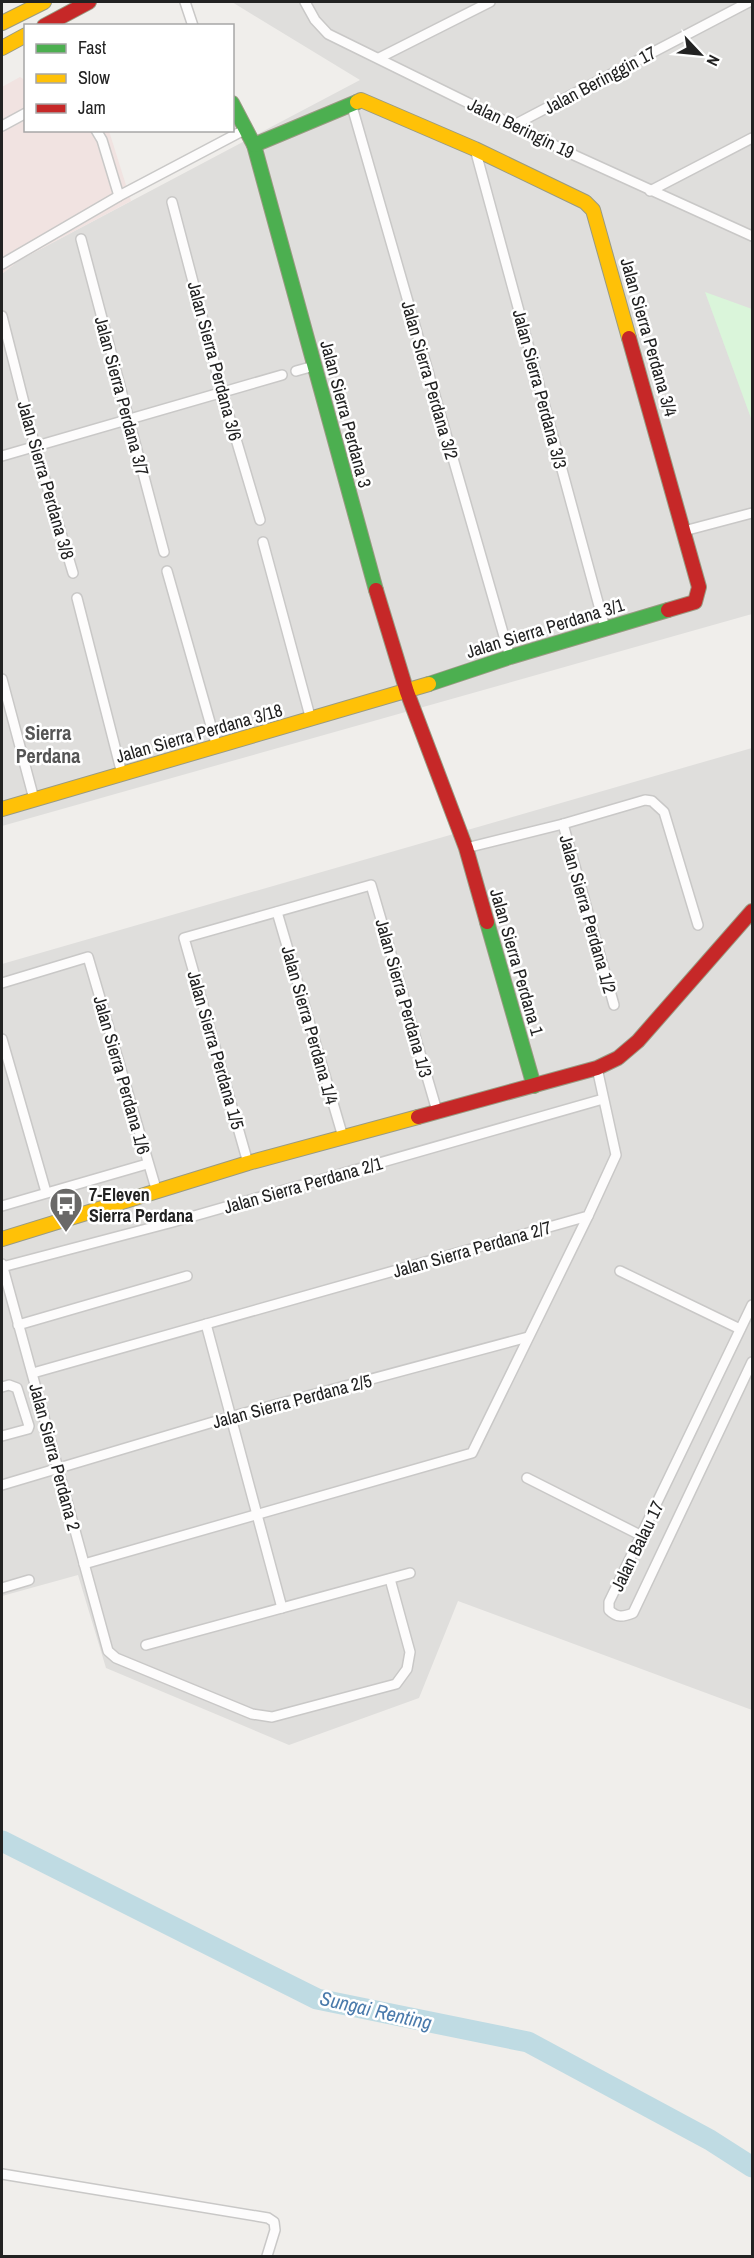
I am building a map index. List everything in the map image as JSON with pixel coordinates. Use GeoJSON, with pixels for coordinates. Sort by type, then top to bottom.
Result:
{"type":"FeatureCollection","features":[{"type":"Feature","properties":{"kind":"main road"},"geometry":{"type":"LineString","coordinates":[[2,24],[44,2]]}},
{"type":"Feature","properties":{"kind":"main road"},"geometry":{"type":"LineString","coordinates":[[48,24],[89,2]]}},
{"type":"Feature","properties":{"kind":"main road"},"geometry":{"type":"LineString","coordinates":[[2,48],[24,36]]}},
{"type":"Feature","properties":{"kind":"main road","name":"Jalan Sierra Perdana 3/4"},"geometry":{"type":"LineString","coordinates":[[351,103],[361,100],[369,102],[475,149],[585,202],[593,210],[699,587],[695,602]]}},
{"type":"Feature","properties":{"kind":"main road"},"geometry":{"type":"LineString","coordinates":[[254,145],[351,103]]}},
{"type":"Feature","properties":{"kind":"main road","name":"Jalan Sierra Perdana 3"},"geometry":{"type":"LineString","coordinates":[[234,107],[254,145],[354,515],[407,692],[466,848]]}},
{"type":"Feature","properties":{"kind":"main road","name":"Jalan Sierra Perdana 3/1"},"geometry":{"type":"LineString","coordinates":[[407,692],[510,657],[695,602]]}},
{"type":"Feature","properties":{"kind":"main road","name":"Jalan Sierra Perdana 3/18"},"geometry":{"type":"LineString","coordinates":[[2,809],[407,692]]}},
{"type":"Feature","properties":{"kind":"main road","name":"Jalan Sierra Perdana 1"},"geometry":{"type":"LineString","coordinates":[[466,848],[534,1086]]}},
{"type":"Feature","properties":{"kind":"main road"},"geometry":{"type":"LineString","coordinates":[[2,1239],[248,1163],[597,1068],[618,1058],[638,1041],[753,911]]}},
{"type":"Feature","properties":{"kind":"street"},"geometry":{"type":"LineString","coordinates":[[185,2],[192,24]]}},
{"type":"Feature","properties":{"kind":"street","name":"Jalan Beringin 19"},"geometry":{"type":"LineString","coordinates":[[305,2],[315,20],[328,34],[650,191],[753,236]]}},
{"type":"Feature","properties":{"kind":"street"},"geometry":{"type":"LineString","coordinates":[[380,58],[490,2]]}},
{"type":"Feature","properties":{"kind":"street","name":"Jalan Beringgin 17"},"geometry":{"type":"LineString","coordinates":[[514,125],[749,2]]}},
{"type":"Feature","properties":{"kind":"street","name":"Jalan Sierra Perdana 3/2"},"geometry":{"type":"LineString","coordinates":[[351,103],[510,657]]}},
{"type":"Feature","properties":{"kind":"street"},"geometry":{"type":"LineString","coordinates":[[2,126],[24,114]]}},
{"type":"Feature","properties":{"kind":"street"},"geometry":{"type":"LineString","coordinates":[[2,264],[119,196],[246,129]]}},
{"type":"Feature","properties":{"kind":"street"},"geometry":{"type":"LineString","coordinates":[[97,132],[102,140],[119,196]]}},
{"type":"Feature","properties":{"kind":"street"},"geometry":{"type":"LineString","coordinates":[[650,191],[753,138]]}},
{"type":"Feature","properties":{"kind":"street","name":"Jalan Sierra Perdana 3/3"},"geometry":{"type":"LineString","coordinates":[[475,149],[605,628]]}},
{"type":"Feature","properties":{"kind":"street","name":"Jalan Sierra Perdana 3/6"},"geometry":{"type":"LineString","coordinates":[[172,202],[222,392],[260,520]]}},
{"type":"Feature","properties":{"kind":"street","name":"Jalan Sierra Perdana 3/7"},"geometry":{"type":"LineString","coordinates":[[81,239],[127,420],[164,552]]}},
{"type":"Feature","properties":{"kind":"street","name":"Jalan Sierra Perdana 3/8"},"geometry":{"type":"LineString","coordinates":[[2,316],[35,446],[73,573]]}},
{"type":"Feature","properties":{"kind":"street"},"geometry":{"type":"LineString","coordinates":[[296,371],[314,366]]}},
{"type":"Feature","properties":{"kind":"street"},"geometry":{"type":"LineString","coordinates":[[2,456],[282,375]]}},
{"type":"Feature","properties":{"kind":"street"},"geometry":{"type":"LineString","coordinates":[[684,531],[753,513]]}},
{"type":"Feature","properties":{"kind":"street"},"geometry":{"type":"LineString","coordinates":[[263,542],[311,720]]}},
{"type":"Feature","properties":{"kind":"street"},"geometry":{"type":"LineString","coordinates":[[167,571],[217,747]]}},
{"type":"Feature","properties":{"kind":"street"},"geometry":{"type":"LineString","coordinates":[[77,598],[122,774]]}},
{"type":"Feature","properties":{"kind":"street"},"geometry":{"type":"LineString","coordinates":[[2,679],[34,799]]}},
{"type":"Feature","properties":{"kind":"street"},"geometry":{"type":"LineString","coordinates":[[466,848],[563,824],[645,800],[656,804],[664,812],[698,925]]}},
{"type":"Feature","properties":{"kind":"street","name":"Jalan Sierra Perdana 1/2"},"geometry":{"type":"LineString","coordinates":[[563,824],[614,1005]]}},
{"type":"Feature","properties":{"kind":"street","name":"Jalan Sierra Perdana 1/3"},"geometry":{"type":"LineString","coordinates":[[278,912],[371,885],[437,1111]]}},
{"type":"Feature","properties":{"kind":"street","name":"Jalan Sierra Perdana 1/5"},"geometry":{"type":"LineString","coordinates":[[248,1163],[184,938],[278,912]]}},
{"type":"Feature","properties":{"kind":"street","name":"Jalan Sierra Perdana 1/4"},"geometry":{"type":"LineString","coordinates":[[278,912],[343,1137]]}},
{"type":"Feature","properties":{"kind":"street","name":"Jalan Sierra Perdana 1/6"},"geometry":{"type":"LineString","coordinates":[[2,983],[87,957],[157,1192]]}},
{"type":"Feature","properties":{"kind":"street"},"geometry":{"type":"LineString","coordinates":[[2,1039],[46,1192]]}},
{"type":"Feature","properties":{"kind":"street"},"geometry":{"type":"LineString","coordinates":[[84,1564],[472,1453],[616,1155],[597,1068]]}},
{"type":"Feature","properties":{"kind":"street","name":"Jalan Sierra Perdana 2/1"},"geometry":{"type":"LineString","coordinates":[[2,1265],[173,1222],[603,1099]]}},
{"type":"Feature","properties":{"kind":"street"},"geometry":{"type":"LineString","coordinates":[[2,1206],[147,1164]]}},
{"type":"Feature","properties":{"kind":"street","name":"Jalan Sierra Perdana 2/7"},"geometry":{"type":"LineString","coordinates":[[33,1373],[588,1216]]}},
{"type":"Feature","properties":{"kind":"street","name":"Jalan Sierra Perdana 2"},"geometry":{"type":"LineString","coordinates":[[2,1265],[108,1651],[116,1658],[252,1714],[272,1717],[396,1684],[404,1675],[410,1652],[390,1578]]}},
{"type":"Feature","properties":{"kind":"street"},"geometry":{"type":"LineString","coordinates":[[620,1271],[740,1329]]}},
{"type":"Feature","properties":{"kind":"street"},"geometry":{"type":"LineString","coordinates":[[18,1325],[187,1276]]}},
{"type":"Feature","properties":{"kind":"street","name":"Jalan Balau 17"},"geometry":{"type":"LineString","coordinates":[[752,1364],[633,1613],[623,1617],[615,1616],[609,1610],[609,1602],[753,1305]]}},
{"type":"Feature","properties":{"kind":"street"},"geometry":{"type":"LineString","coordinates":[[206,1324],[282,1608]]}},
{"type":"Feature","properties":{"kind":"street","name":"Jalan Sierra Perdana 2/5"},"geometry":{"type":"LineString","coordinates":[[2,1485],[230,1417],[528,1337]]}},
{"type":"Feature","properties":{"kind":"street"},"geometry":{"type":"LineString","coordinates":[[2,1387],[9,1385],[17,1388],[29,1426],[28,1429],[2,1436]]}},
{"type":"Feature","properties":{"kind":"street"},"geometry":{"type":"LineString","coordinates":[[527,1478],[642,1536]]}},
{"type":"Feature","properties":{"kind":"street"},"geometry":{"type":"LineString","coordinates":[[146,1645],[410,1573]]}},
{"type":"Feature","properties":{"kind":"street"},"geometry":{"type":"LineString","coordinates":[[2,1587],[29,1580]]}},
{"type":"Feature","properties":{"kind":"street"},"geometry":{"type":"LineString","coordinates":[[2,2174],[268,2218],[274,2222],[275,2230],[267,2256]]}},
{"type":"Feature","properties":{"kind":"shaded area"},"geometry":{"type":"Polygon","coordinates":[[[232,2],[752,2],[752,614],[2,826],[2,274],[18,261],[360,80],[232,2]]]}},
{"type":"Feature","properties":{"kind":"shaded area"},"geometry":{"type":"Polygon","coordinates":[[[20,77],[24,79],[24,132],[109,132],[131,201],[18,261],[2,274],[2,87],[20,77]]]}},
{"type":"Feature","properties":{"kind":"shaded area"},"geometry":{"type":"Polygon","coordinates":[[[752,748],[752,1710],[458,1601],[419,1698],[289,1745],[106,1668],[78,1575],[2,1596],[2,964],[752,748]]]}},
{"type":"Feature","properties":{"kind":"green space"},"geometry":{"type":"Polygon","coordinates":[[[705,292],[752,309],[752,421],[705,292]]]}},
{"type":"Feature","properties":{"kind":"waterway","name":"Sungai Renting"},"geometry":{"type":"LineString","coordinates":[[2,1841],[317,1999],[528,2042],[710,2140],[752,2167]]}},
{"type":"Feature","properties":{"kind":"traffic: fast"},"geometry":{"type":"LineString","coordinates":[[254,145],[357,102]]}},
{"type":"Feature","properties":{"kind":"traffic: fast"},"geometry":{"type":"LineString","coordinates":[[234,107],[254,145],[376,590]]}},
{"type":"Feature","properties":{"kind":"traffic: fast"},"geometry":{"type":"LineString","coordinates":[[429,684],[510,657],[668,610]]}},
{"type":"Feature","properties":{"kind":"traffic: fast"},"geometry":{"type":"LineString","coordinates":[[487,922],[534,1086]]}},
{"type":"Feature","properties":{"kind":"traffic: slow"},"geometry":{"type":"LineString","coordinates":[[2,23],[44,2]]}},
{"type":"Feature","properties":{"kind":"traffic: slow"},"geometry":{"type":"LineString","coordinates":[[2,48],[24,36]]}},
{"type":"Feature","properties":{"kind":"traffic: slow"},"geometry":{"type":"LineString","coordinates":[[357,102],[361,100],[475,149],[585,202],[593,210],[629,338]]}},
{"type":"Feature","properties":{"kind":"traffic: slow"},"geometry":{"type":"LineString","coordinates":[[2,809],[429,684]]}},
{"type":"Feature","properties":{"kind":"traffic: slow"},"geometry":{"type":"LineString","coordinates":[[2,1239],[248,1163],[418,1117]]}},
{"type":"Feature","properties":{"kind":"traffic: jam"},"geometry":{"type":"LineString","coordinates":[[48,24],[89,2]]}},
{"type":"Feature","properties":{"kind":"traffic: jam"},"geometry":{"type":"LineString","coordinates":[[629,338],[699,587],[695,602],[668,610]]}},
{"type":"Feature","properties":{"kind":"traffic: jam"},"geometry":{"type":"LineString","coordinates":[[376,590],[407,692],[466,848],[487,922]]}},
{"type":"Feature","properties":{"kind":"traffic: jam"},"geometry":{"type":"LineString","coordinates":[[418,1117],[597,1068],[618,1058],[638,1041],[752,911]]}},
{"type":"Feature","properties":{"kind":"place","name":"7-Eleven Sierra Perdana"},"geometry":{"type":"Point","coordinates":[66,1233]}},
{"type":"Feature","properties":{"kind":"district","name":"Sierra Perdana"},"geometry":{"type":"Point","coordinates":[48,744]}}]}
